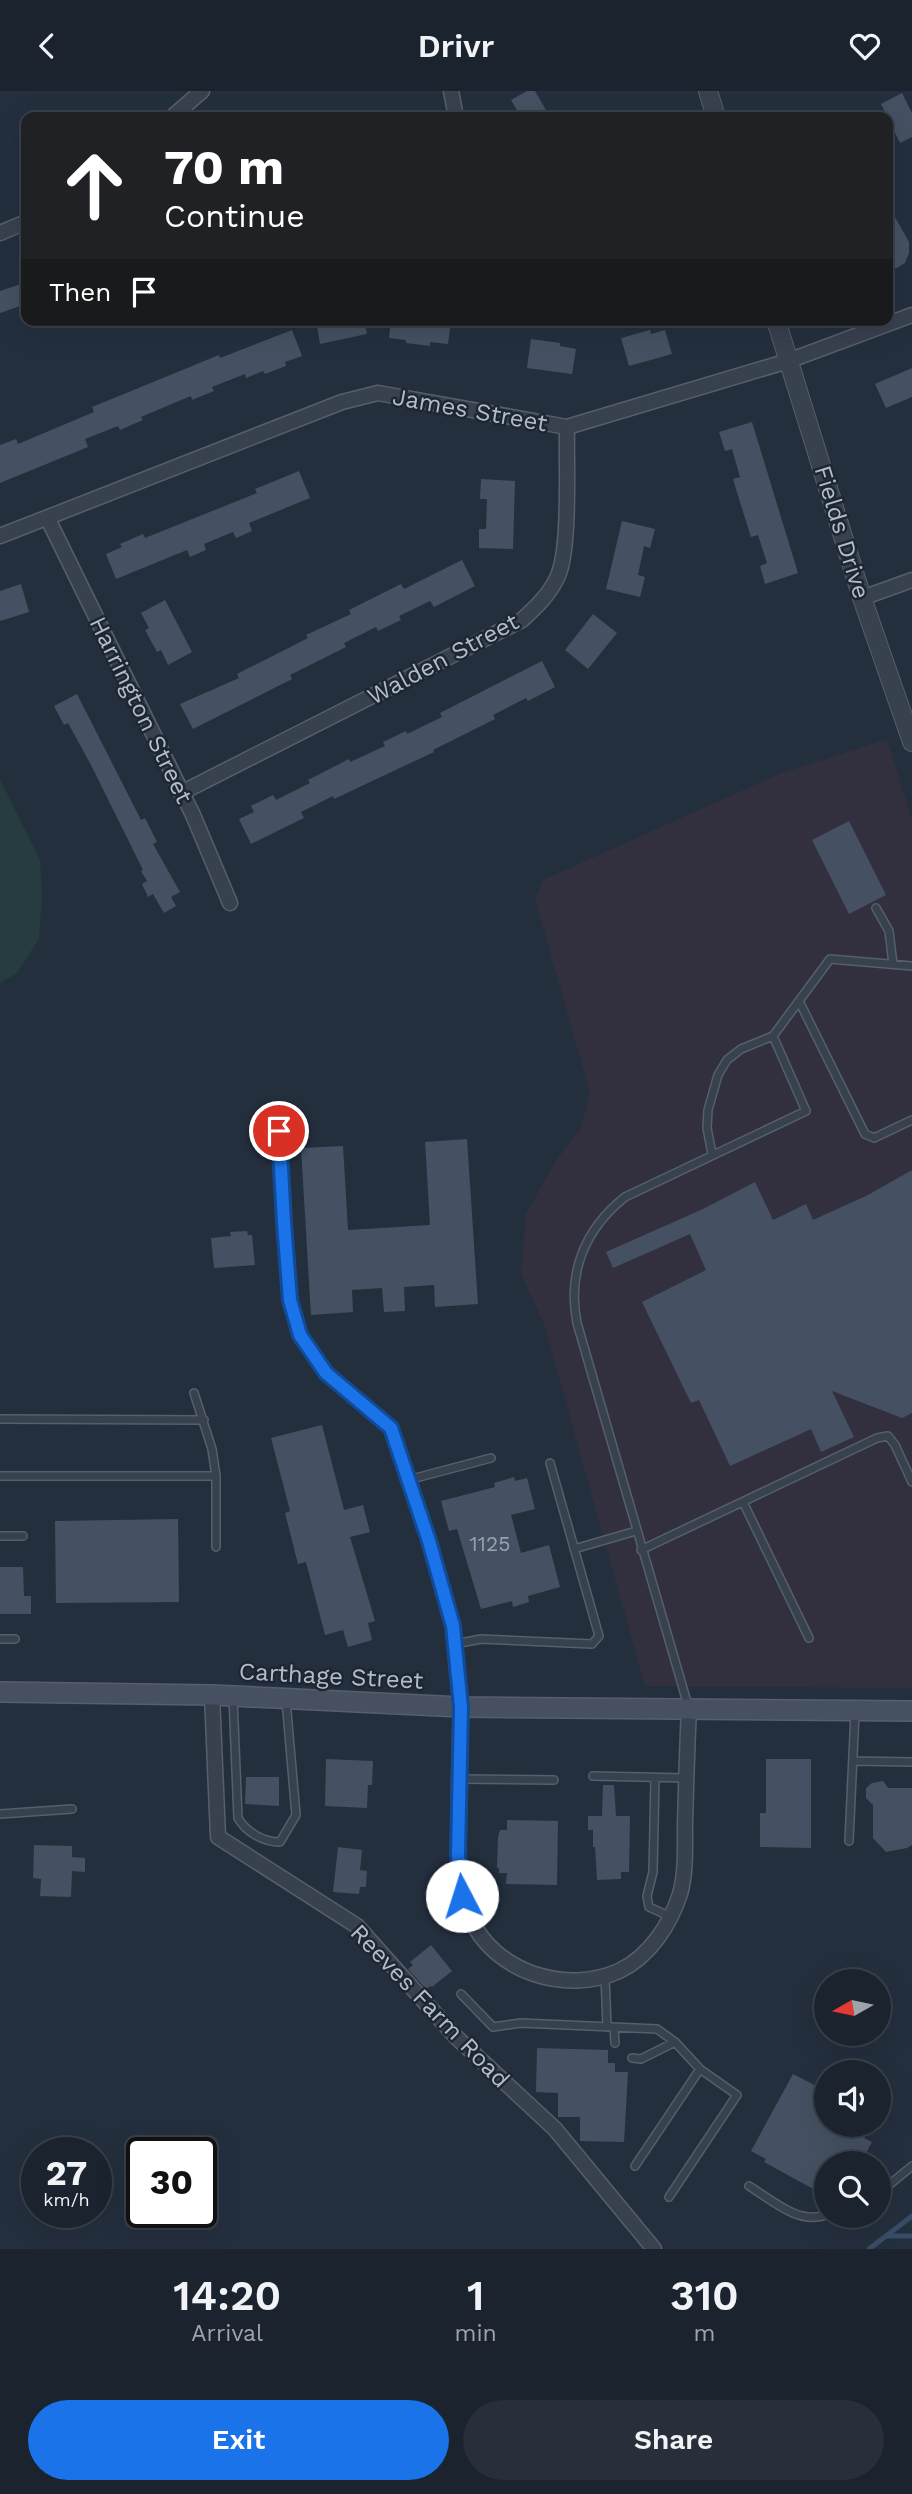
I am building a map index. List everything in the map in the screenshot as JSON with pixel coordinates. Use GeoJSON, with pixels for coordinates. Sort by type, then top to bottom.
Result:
{"type":"FeatureCollection","features":[{"type":"Feature","properties":{"kind":"main road","name":"Carthage Street"},"geometry":{"type":"LineString","coordinates":[[0,1692],[212,1695],[461,1707],[912,1711]]}},
{"type":"Feature","properties":{"kind":"street"},"geometry":{"type":"LineString","coordinates":[[178,112],[202,91]]}},
{"type":"Feature","properties":{"kind":"street"},"geometry":{"type":"LineString","coordinates":[[451,91],[455,112]]}},
{"type":"Feature","properties":{"kind":"street"},"geometry":{"type":"LineString","coordinates":[[708,91],[714,112]]}},
{"type":"Feature","properties":{"kind":"street"},"geometry":{"type":"LineString","coordinates":[[0,233],[21,224]]}},
{"type":"Feature","properties":{"kind":"street","name":"James Street"},"geometry":{"type":"LineString","coordinates":[[893,322],[912,315]]}},
{"type":"Feature","properties":{"kind":"street","name":"Fields Drive"},"geometry":{"type":"LineString","coordinates":[[778,326],[862,598],[912,742]]}},
{"type":"Feature","properties":{"kind":"street","name":"James Street"},"geometry":{"type":"LineString","coordinates":[[0,536],[342,402],[378,393],[567,427],[788,361],[882,326]]}},
{"type":"Feature","properties":{"kind":"street","name":"Walden Street"},"geometry":{"type":"LineString","coordinates":[[181,793],[523,619],[544,600],[558,576],[564,545],[567,427]]}},
{"type":"Feature","properties":{"kind":"street","name":"Harrington Street"},"geometry":{"type":"LineString","coordinates":[[48,519],[193,814],[230,903]]}},
{"type":"Feature","properties":{"kind":"street"},"geometry":{"type":"LineString","coordinates":[[862,598],[912,580]]}},
{"type":"Feature","properties":{"kind":"street","name":"Reeves Farm Road"},"geometry":{"type":"LineString","coordinates":[[212,1695],[218,1837],[357,1926],[456,2037],[555,2129],[654,2249]]}},
{"type":"Feature","properties":{"kind":"street"},"geometry":{"type":"LineString","coordinates":[[461,1707],[458,1855],[462,1896],[471,1920],[483,1940],[500,1957],[526,1972],[553,1979],[577,1979],[620,1971],[655,1942],[671,1917],[681,1892],[684,1865],[689,1709]]}},
{"type":"Feature","properties":{"kind":"lane"},"geometry":{"type":"LineString","coordinates":[[876,908],[889,930],[893,964]]}},
{"type":"Feature","properties":{"kind":"lane"},"geometry":{"type":"LineString","coordinates":[[712,1154],[707,1128],[708,1110],[718,1075],[727,1060],[741,1049],[774,1036],[830,960],[912,966]]}},
{"type":"Feature","properties":{"kind":"lane"},"geometry":{"type":"LineString","coordinates":[[799,1001],[865,1134],[874,1138],[912,1120]]}},
{"type":"Feature","properties":{"kind":"lane"},"geometry":{"type":"LineString","coordinates":[[689,1709],[577,1323],[573,1305],[576,1269],[589,1236],[611,1208],[625,1196],[806,1111],[774,1036]]}},
{"type":"Feature","properties":{"kind":"lane"},"geometry":{"type":"LineString","coordinates":[[279,1131],[290,1300],[300,1335],[326,1373],[391,1428],[450,1614],[461,1707]]}},
{"type":"Feature","properties":{"kind":"lane"},"geometry":{"type":"LineString","coordinates":[[194,1393],[204,1420],[216,1476],[216,1547]]}},
{"type":"Feature","properties":{"kind":"lane"},"geometry":{"type":"LineString","coordinates":[[0,1419],[204,1420]]}},
{"type":"Feature","properties":{"kind":"lane"},"geometry":{"type":"LineString","coordinates":[[641,1550],[888,1436],[912,1482]]}},
{"type":"Feature","properties":{"kind":"lane"},"geometry":{"type":"LineString","coordinates":[[408,1480],[491,1458]]}},
{"type":"Feature","properties":{"kind":"lane"},"geometry":{"type":"LineString","coordinates":[[455,1644],[481,1639],[592,1644],[599,1636],[550,1463]]}},
{"type":"Feature","properties":{"kind":"lane"},"geometry":{"type":"LineString","coordinates":[[0,1476],[216,1476]]}},
{"type":"Feature","properties":{"kind":"lane"},"geometry":{"type":"LineString","coordinates":[[743,1502],[810,1638]]}},
{"type":"Feature","properties":{"kind":"lane"},"geometry":{"type":"LineString","coordinates":[[574,1549],[636,1531]]}},
{"type":"Feature","properties":{"kind":"lane"},"geometry":{"type":"LineString","coordinates":[[0,1536],[23,1537]]}},
{"type":"Feature","properties":{"kind":"lane"},"geometry":{"type":"LineString","coordinates":[[0,1639],[15,1639]]}},
{"type":"Feature","properties":{"kind":"lane"},"geometry":{"type":"LineString","coordinates":[[233,1696],[237,1818],[243,1828],[269,1842],[280,1842],[296,1815],[286,1699]]}},
{"type":"Feature","properties":{"kind":"lane"},"geometry":{"type":"LineString","coordinates":[[849,1841],[855,1711]]}},
{"type":"Feature","properties":{"kind":"lane"},"geometry":{"type":"LineString","coordinates":[[853,1761],[912,1762]]}},
{"type":"Feature","properties":{"kind":"lane"},"geometry":{"type":"LineString","coordinates":[[593,1776],[686,1778]]}},
{"type":"Feature","properties":{"kind":"lane"},"geometry":{"type":"LineString","coordinates":[[655,1778],[653,1872],[647,1896],[649,1907],[671,1917]]}},
{"type":"Feature","properties":{"kind":"lane"},"geometry":{"type":"LineString","coordinates":[[459,1779],[554,1780]]}},
{"type":"Feature","properties":{"kind":"lane"},"geometry":{"type":"LineString","coordinates":[[0,1814],[72,1809]]}},
{"type":"Feature","properties":{"kind":"lane"},"geometry":{"type":"LineString","coordinates":[[605,1975],[615,2043]]}},
{"type":"Feature","properties":{"kind":"lane"},"geometry":{"type":"LineString","coordinates":[[461,1994],[493,2027],[521,2023],[657,2029],[675,2042],[700,2069],[737,2095],[669,2197]]}},
{"type":"Feature","properties":{"kind":"lane"},"geometry":{"type":"LineString","coordinates":[[632,2058],[641,2059],[675,2042]]}},
{"type":"Feature","properties":{"kind":"lane"},"geometry":{"type":"LineString","coordinates":[[635,2166],[700,2069]]}},
{"type":"Feature","properties":{"kind":"lane"},"geometry":{"type":"LineString","coordinates":[[891,2183],[912,2165]]}},
{"type":"Feature","properties":{"kind":"lane"},"geometry":{"type":"LineString","coordinates":[[748,2186],[800,2217],[814,2218]]}},
{"type":"Feature","properties":{"kind":"shaded area"},"geometry":{"type":"Polygon","coordinates":[[[887,739],[912,819],[912,1688],[645,1686],[544,1324],[521,1274],[526,1214],[555,1162],[581,1128],[590,1092],[535,899],[543,880],[779,774],[887,739]]]}},
{"type":"Feature","properties":{"kind":"green space"},"geometry":{"type":"Polygon","coordinates":[[[0,779],[40,860],[42,895],[39,939],[16,974],[0,983],[0,779]]]}},
{"type":"Feature","properties":{"kind":"building"},"geometry":{"type":"Polygon","coordinates":[[[527,91],[535,91],[547,112],[518,112],[511,100],[527,91]]]}},
{"type":"Feature","properties":{"kind":"building"},"geometry":{"type":"Polygon","coordinates":[[[902,93],[912,113],[912,137],[900,143],[893,129],[893,112],[885,112],[881,104],[902,93]]]}},
{"type":"Feature","properties":{"kind":"building"},"geometry":{"type":"Polygon","coordinates":[[[893,214],[909,242],[905,263],[893,268],[893,214]]]}},
{"type":"Feature","properties":{"kind":"building"},"geometry":{"type":"Polygon","coordinates":[[[21,284],[21,306],[0,313],[0,291],[21,284]]]}},
{"type":"Feature","properties":{"kind":"building"},"geometry":{"type":"Polygon","coordinates":[[[317,326],[365,326],[367,334],[320,344],[317,326]]]}},
{"type":"Feature","properties":{"kind":"building"},"geometry":{"type":"Polygon","coordinates":[[[390,326],[450,326],[448,344],[430,342],[430,346],[389,338],[390,326]]]}},
{"type":"Feature","properties":{"kind":"building"},"geometry":{"type":"Polygon","coordinates":[[[292,330],[302,356],[285,362],[286,366],[246,378],[245,374],[212,387],[214,391],[192,400],[191,396],[174,403],[141,417],[143,420],[120,430],[118,426],[85,439],[88,447],[0,483],[0,445],[16,439],[18,444],[94,412],[92,407],[219,355],[220,358],[292,330]]]}},
{"type":"Feature","properties":{"kind":"building"},"geometry":{"type":"Polygon","coordinates":[[[650,330],[651,334],[665,330],[672,354],[629,366],[621,338],[650,330]]]}},
{"type":"Feature","properties":{"kind":"building"},"geometry":{"type":"Polygon","coordinates":[[[531,339],[560,343],[560,346],[576,349],[572,374],[527,368],[531,339]]]}},
{"type":"Feature","properties":{"kind":"building"},"geometry":{"type":"Polygon","coordinates":[[[912,368],[912,397],[886,408],[875,384],[912,368]]]}},
{"type":"Feature","properties":{"kind":"building"},"geometry":{"type":"Polygon","coordinates":[[[752,422],[798,573],[765,584],[760,566],[767,563],[758,535],[751,537],[739,499],[733,479],[740,477],[732,449],[725,451],[719,432],[752,422]]]}},
{"type":"Feature","properties":{"kind":"building"},"geometry":{"type":"Polygon","coordinates":[[[299,471],[310,498],[249,523],[252,531],[236,538],[233,532],[204,544],[206,550],[190,557],[187,550],[116,579],[106,554],[122,547],[120,544],[143,534],[145,538],[257,493],[255,489],[299,471]]]}},
{"type":"Feature","properties":{"kind":"building"},"geometry":{"type":"Polygon","coordinates":[[[481,479],[515,481],[513,549],[479,548],[479,529],[486,529],[487,499],[480,499],[481,479]]]}},
{"type":"Feature","properties":{"kind":"building"},"geometry":{"type":"Polygon","coordinates":[[[622,521],[655,529],[650,548],[644,546],[638,575],[645,577],[640,597],[606,589],[622,521]]]}},
{"type":"Feature","properties":{"kind":"building"},"geometry":{"type":"Polygon","coordinates":[[[462,560],[475,586],[434,607],[430,601],[399,616],[401,620],[378,631],[376,627],[344,643],[346,647],[290,675],[292,679],[193,729],[180,704],[239,678],[237,674],[308,638],[306,635],[351,614],[349,610],[401,584],[404,589],[462,560]]]}},
{"type":"Feature","properties":{"kind":"building"},"geometry":{"type":"Polygon","coordinates":[[[21,584],[29,612],[0,621],[0,591],[21,584]]]}},
{"type":"Feature","properties":{"kind":"building"},"geometry":{"type":"Polygon","coordinates":[[[165,600],[192,652],[168,665],[161,650],[157,652],[145,630],[149,628],[141,613],[165,600]]]}},
{"type":"Feature","properties":{"kind":"building"},"geometry":{"type":"Polygon","coordinates":[[[593,614],[617,633],[588,669],[565,650],[593,614]]]}},
{"type":"Feature","properties":{"kind":"building"},"geometry":{"type":"Polygon","coordinates":[[[542,661],[555,687],[493,715],[495,719],[433,750],[434,752],[301,812],[304,818],[251,844],[239,819],[254,812],[251,806],[273,795],[276,800],[349,759],[350,762],[385,746],[383,742],[442,717],[440,713],[542,661]]]}},
{"type":"Feature","properties":{"kind":"building"},"geometry":{"type":"Polygon","coordinates":[[[77,694],[141,820],[145,818],[157,842],[153,844],[180,892],[171,897],[176,906],[164,913],[153,894],[148,897],[142,884],[147,881],[141,871],[143,870],[91,765],[68,723],[64,725],[54,706],[77,694]]]}},
{"type":"Feature","properties":{"kind":"building"},"geometry":{"type":"Polygon","coordinates":[[[849,821],[886,895],[849,914],[812,840],[849,821]]]}},
{"type":"Feature","properties":{"kind":"building"},"geometry":{"type":"Polygon","coordinates":[[[467,1139],[478,1304],[435,1307],[434,1285],[404,1287],[405,1311],[384,1312],[382,1288],[352,1290],[353,1312],[311,1315],[301,1148],[343,1146],[348,1230],[430,1225],[425,1142],[467,1139]]]}},
{"type":"Feature","properties":{"kind":"building"},"geometry":{"type":"Polygon","coordinates":[[[912,1170],[912,1413],[902,1418],[832,1391],[854,1437],[821,1452],[811,1429],[730,1466],[699,1400],[691,1403],[642,1302],[706,1270],[690,1234],[613,1268],[606,1252],[703,1209],[755,1182],[773,1220],[806,1204],[813,1220],[868,1195],[912,1170]]]}},
{"type":"Feature","properties":{"kind":"building"},"geometry":{"type":"Polygon","coordinates":[[[247,1231],[248,1235],[252,1235],[255,1265],[214,1268],[211,1238],[231,1236],[230,1232],[247,1231]]]}},
{"type":"Feature","properties":{"kind":"building"},"geometry":{"type":"Polygon","coordinates":[[[322,1425],[344,1510],[363,1505],[370,1532],[350,1537],[375,1621],[368,1623],[372,1640],[348,1647],[343,1630],[325,1635],[306,1562],[298,1564],[285,1513],[290,1511],[271,1438],[322,1425]]]}},
{"type":"Feature","properties":{"kind":"building"},"geometry":{"type":"Polygon","coordinates":[[[514,1477],[515,1481],[527,1478],[535,1509],[511,1515],[521,1553],[549,1545],[560,1587],[528,1596],[529,1602],[513,1607],[512,1601],[481,1609],[457,1529],[449,1531],[441,1501],[495,1487],[494,1483],[514,1477]]]}},
{"type":"Feature","properties":{"kind":"building"},"geometry":{"type":"Polygon","coordinates":[[[178,1519],[179,1602],[56,1603],[55,1521],[178,1519]]]}},
{"type":"Feature","properties":{"kind":"building"},"geometry":{"type":"Polygon","coordinates":[[[0,1567],[23,1567],[24,1596],[31,1596],[31,1614],[0,1614],[0,1567]]]}},
{"type":"Feature","properties":{"kind":"building"},"geometry":{"type":"Polygon","coordinates":[[[326,1759],[373,1761],[367,1808],[325,1806],[326,1759]]]}},
{"type":"Feature","properties":{"kind":"building"},"geometry":{"type":"Polygon","coordinates":[[[766,1759],[811,1759],[811,1848],[760,1847],[760,1813],[766,1813],[766,1759]]]}},
{"type":"Feature","properties":{"kind":"building"},"geometry":{"type":"Polygon","coordinates":[[[246,1777],[279,1777],[279,1806],[245,1804],[246,1777]]]}},
{"type":"Feature","properties":{"kind":"building"},"geometry":{"type":"Polygon","coordinates":[[[883,1781],[888,1788],[912,1788],[912,1845],[907,1848],[886,1852],[873,1838],[873,1805],[866,1798],[866,1788],[872,1783],[883,1781]]]}},
{"type":"Feature","properties":{"kind":"building"},"geometry":{"type":"Polygon","coordinates":[[[603,1785],[614,1785],[616,1816],[630,1816],[629,1872],[621,1872],[621,1879],[597,1880],[593,1830],[588,1830],[588,1816],[602,1816],[603,1785]]]}},
{"type":"Feature","properties":{"kind":"building"},"geometry":{"type":"Polygon","coordinates":[[[507,1820],[558,1821],[557,1885],[506,1884],[507,1873],[499,1873],[497,1868],[498,1837],[500,1830],[507,1830],[507,1820]]]}},
{"type":"Feature","properties":{"kind":"building"},"geometry":{"type":"Polygon","coordinates":[[[34,1845],[72,1846],[72,1857],[85,1858],[85,1872],[72,1871],[71,1897],[40,1896],[41,1879],[33,1878],[34,1845]]]}},
{"type":"Feature","properties":{"kind":"building"},"geometry":{"type":"Polygon","coordinates":[[[338,1847],[362,1850],[360,1870],[367,1871],[366,1887],[360,1887],[359,1894],[333,1892],[338,1847]]]}},
{"type":"Feature","properties":{"kind":"building"},"geometry":{"type":"Polygon","coordinates":[[[431,1945],[452,1971],[426,1989],[408,1969],[413,1965],[410,1962],[431,1945]]]}},
{"type":"Feature","properties":{"kind":"building"},"geometry":{"type":"Polygon","coordinates":[[[537,2048],[608,2050],[608,2063],[615,2063],[615,2072],[628,2072],[624,2142],[580,2141],[580,2117],[558,2117],[558,2093],[536,2092],[537,2048]]]}},
{"type":"Feature","properties":{"kind":"building"},"geometry":{"type":"Polygon","coordinates":[[[793,2074],[814,2085],[814,2137],[864,2137],[872,2142],[867,2151],[814,2151],[814,2189],[764,2162],[766,2159],[751,2151],[793,2074]]]}},
{"type":"Feature","properties":{"kind":"waterway"},"geometry":{"type":"LineString","coordinates":[[869,2249],[912,2216]]}},
{"type":"Feature","properties":{"kind":"waterway"},"geometry":{"type":"LineString","coordinates":[[887,2236],[912,2236]]}},
{"type":"Feature","properties":{"kind":"route"},"geometry":{"type":"LineString","coordinates":[[279,1131],[290,1300],[300,1335],[326,1373],[391,1428],[429,1541],[453,1626],[461,1707],[458,1855],[462,1896]]}}]}
